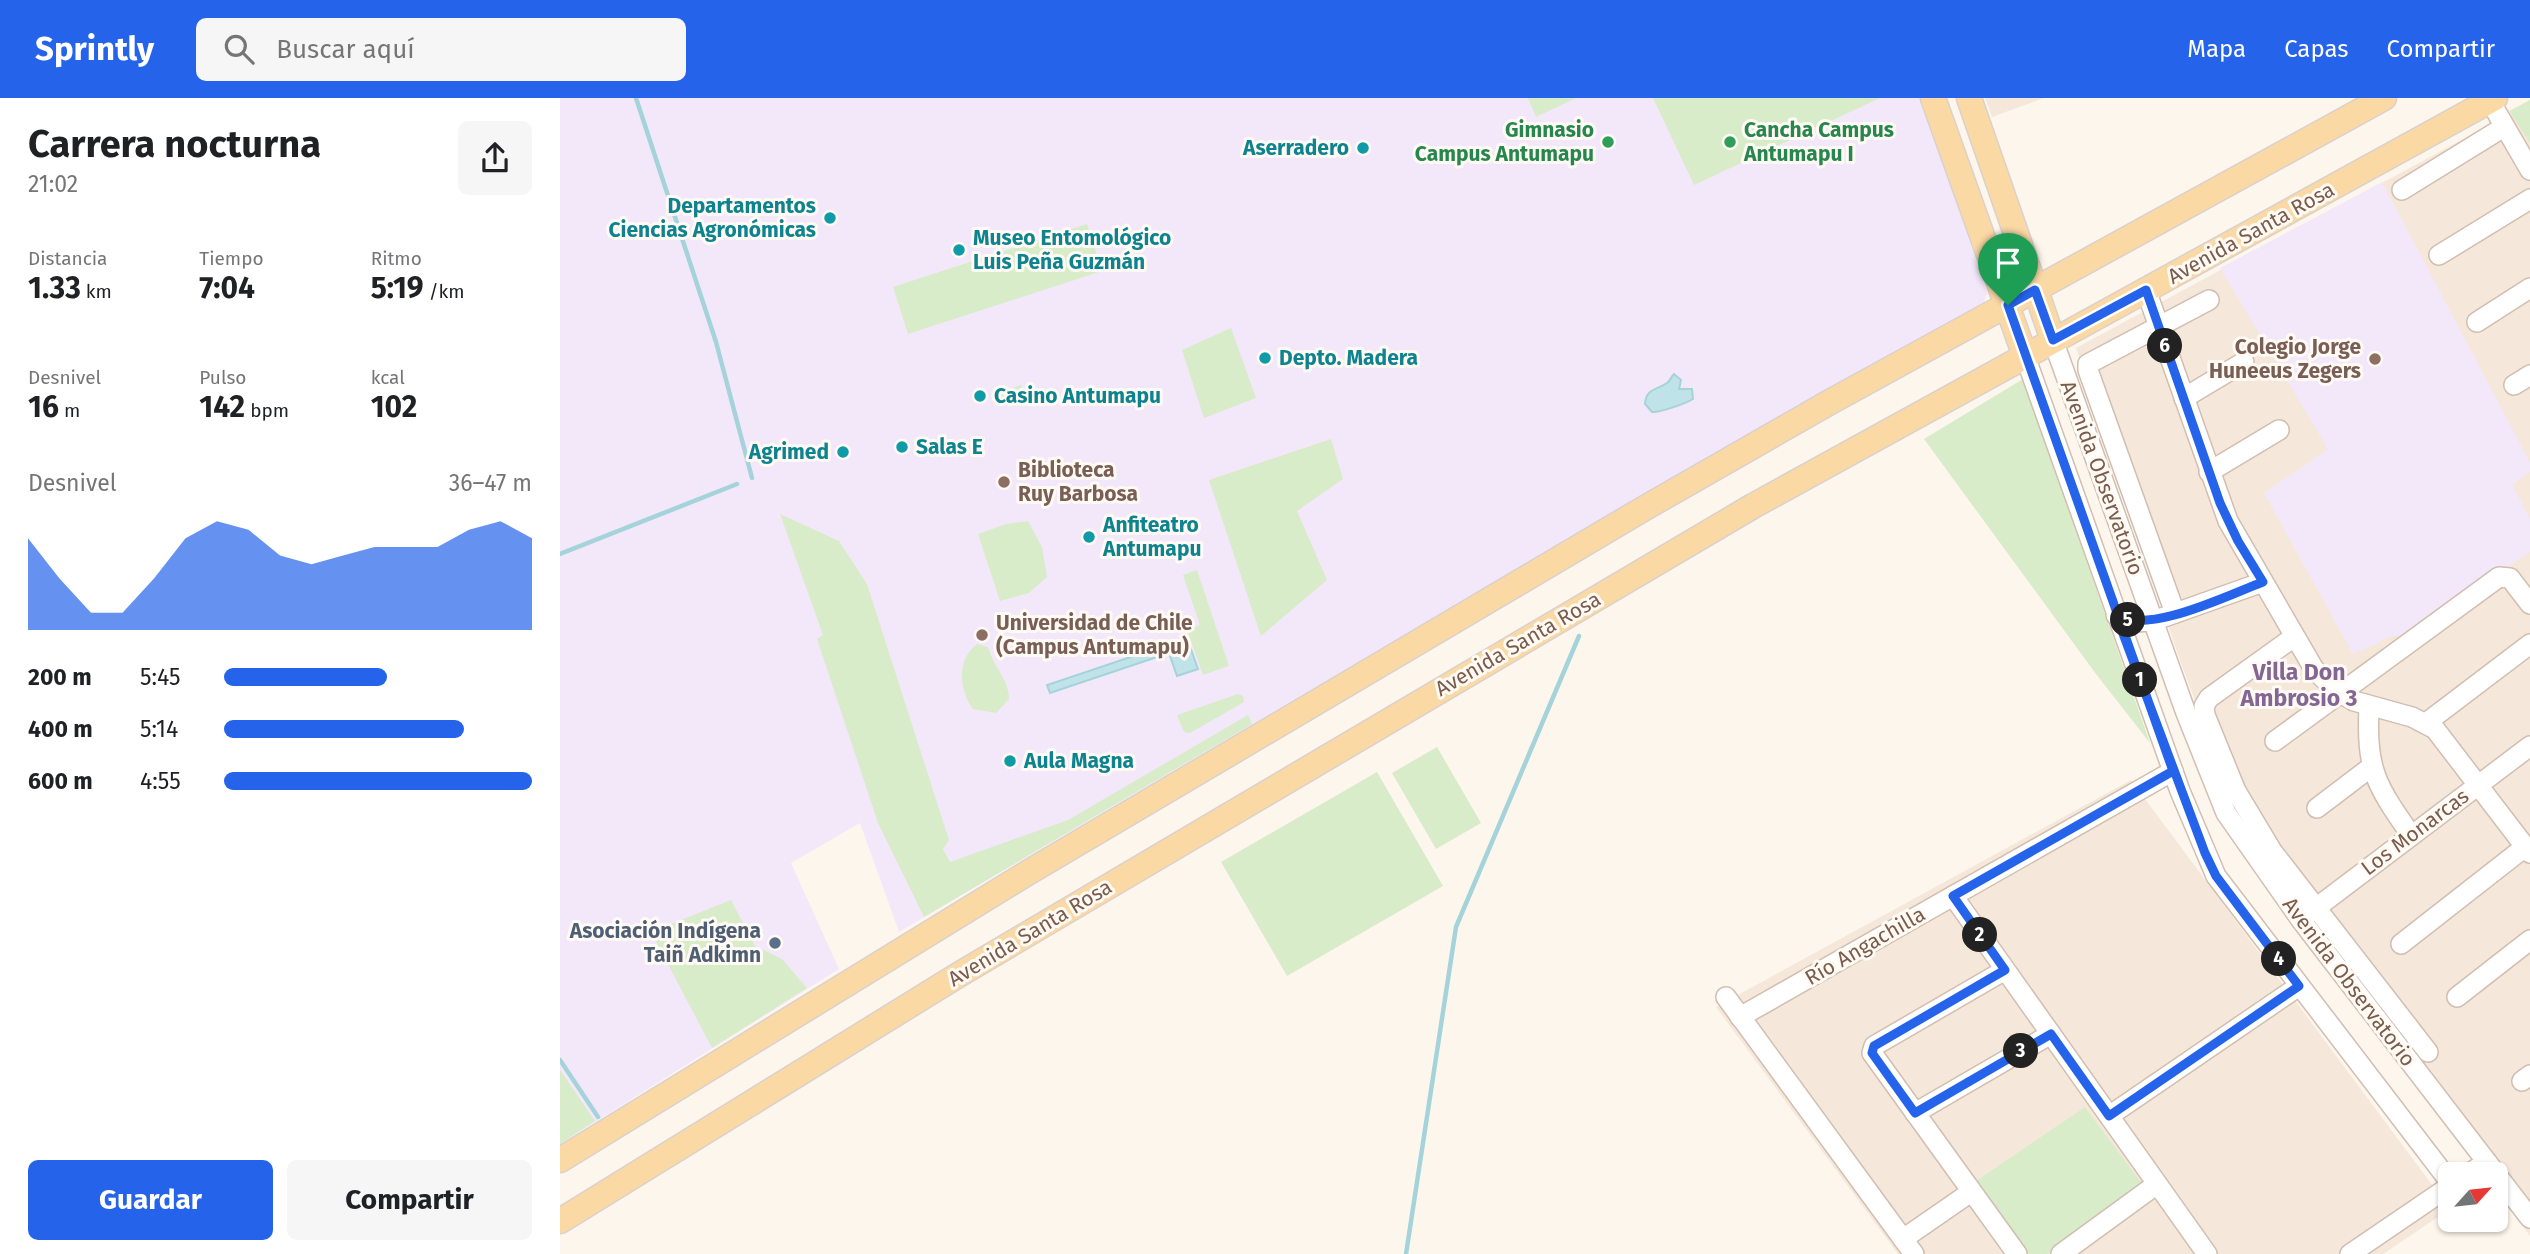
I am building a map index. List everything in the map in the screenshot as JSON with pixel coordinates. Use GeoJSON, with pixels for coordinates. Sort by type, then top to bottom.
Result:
{"type":"FeatureCollection","features":[{"type":"Feature","properties":{"kind":"main road","name":"Avenida Observatorio"},"geometry":{"type":"LineString","coordinates":[[1933,98],[2025,356]]}},
{"type":"Feature","properties":{"kind":"main road","name":"Avenida Observatorio"},"geometry":{"type":"LineString","coordinates":[[1969,98],[2053,340]]}},
{"type":"Feature","properties":{"kind":"main road"},"geometry":{"type":"LineString","coordinates":[[560,1160],[1297,712],[1732,457],[2384,98]]}},
{"type":"Feature","properties":{"kind":"main road","name":"Avenida Santa Rosa"},"geometry":{"type":"LineString","coordinates":[[560,1221],[902,1009],[1323,757],[1753,506],[2492,99]]}},
{"type":"Feature","properties":{"kind":"main road"},"geometry":{"type":"LineString","coordinates":[[1955,159],[1968,149],[1987,150]]}},
{"type":"Feature","properties":{"kind":"street"},"geometry":{"type":"LineString","coordinates":[[2492,99],[2504,127],[2530,170]]}},
{"type":"Feature","properties":{"kind":"street"},"geometry":{"type":"LineString","coordinates":[[2402,190],[2504,127]]}},
{"type":"Feature","properties":{"kind":"street"},"geometry":{"type":"LineString","coordinates":[[2440,256],[2530,199]]}},
{"type":"Feature","properties":{"kind":"street"},"geometry":{"type":"LineString","coordinates":[[2477,322],[2530,288]]}},
{"type":"Feature","properties":{"kind":"street"},"geometry":{"type":"LineString","coordinates":[[2146,290],[2228,521],[2294,637],[2319,674],[2341,694],[2369,707],[2402,714],[2426,723],[2449,745],[2528,850],[2401,944]]}},
{"type":"Feature","properties":{"kind":"street"},"geometry":{"type":"LineString","coordinates":[[2175,613],[2088,370],[2088,363],[2209,300]]}},
{"type":"Feature","properties":{"kind":"street","name":"Avenida Observatorio"},"geometry":{"type":"LineString","coordinates":[[2053,340],[2153,621],[2226,813],[2309,914],[2487,1162]]}},
{"type":"Feature","properties":{"kind":"street","name":"Avenida Observatorio"},"geometry":{"type":"LineString","coordinates":[[2025,356],[2194,829],[2216,876],[2438,1168]]}},
{"type":"Feature","properties":{"kind":"street"},"geometry":{"type":"LineString","coordinates":[[2184,398],[2244,362]]}},
{"type":"Feature","properties":{"kind":"street"},"geometry":{"type":"LineString","coordinates":[[2209,472],[2278,430]]}},
{"type":"Feature","properties":{"kind":"street"},"geometry":{"type":"LineString","coordinates":[[2063,462],[2078,451],[2092,451]]}},
{"type":"Feature","properties":{"kind":"street"},"geometry":{"type":"LineString","coordinates":[[2275,741],[2502,576],[2510,578],[2530,604]]}},
{"type":"Feature","properties":{"kind":"street"},"geometry":{"type":"LineString","coordinates":[[2116,615],[2128,620],[2153,621],[2263,582]]}},
{"type":"Feature","properties":{"kind":"street"},"geometry":{"type":"LineString","coordinates":[[2294,637],[2209,698],[2204,705],[2231,779],[2253,822],[2309,914],[2428,1052]]}},
{"type":"Feature","properties":{"kind":"street"},"geometry":{"type":"LineString","coordinates":[[2426,723],[2530,644]]}},
{"type":"Feature","properties":{"kind":"street"},"geometry":{"type":"LineString","coordinates":[[2369,707],[2371,767],[2379,788],[2412,835]]}},
{"type":"Feature","properties":{"kind":"street","name":"Los Monarcas"},"geometry":{"type":"LineString","coordinates":[[2309,914],[2530,746]]}},
{"type":"Feature","properties":{"kind":"street"},"geometry":{"type":"LineString","coordinates":[[2317,808],[2371,767]]}},
{"type":"Feature","properties":{"kind":"street","name":"Río Angachilla"},"geometry":{"type":"LineString","coordinates":[[1740,1017],[2173,771]]}},
{"type":"Feature","properties":{"kind":"street"},"geometry":{"type":"LineString","coordinates":[[1953,896],[2203,1253]]}},
{"type":"Feature","properties":{"kind":"street"},"geometry":{"type":"LineString","coordinates":[[2456,997],[2530,940]]}},
{"type":"Feature","properties":{"kind":"street"},"geometry":{"type":"LineString","coordinates":[[2005,970],[1874,1046],[1872,1053],[2017,1254]]}},
{"type":"Feature","properties":{"kind":"street"},"geometry":{"type":"LineString","coordinates":[[2109,1116],[2299,986]]}},
{"type":"Feature","properties":{"kind":"street"},"geometry":{"type":"LineString","coordinates":[[1726,997],[1909,1246],[1971,1192]]}},
{"type":"Feature","properties":{"kind":"street"},"geometry":{"type":"LineString","coordinates":[[1915,1113],[2051,1034]]}},
{"type":"Feature","properties":{"kind":"street"},"geometry":{"type":"LineString","coordinates":[[2061,1254],[2157,1184]]}},
{"type":"Feature","properties":{"kind":"street","name":"Avenida Observatorio"},"geometry":{"type":"LineString","coordinates":[[2508,1189],[2530,1218]]}},
{"type":"Feature","properties":{"kind":"street"},"geometry":{"type":"LineString","coordinates":[[2350,1254],[2438,1192]]}},
{"type":"Feature","properties":{"kind":"shaded area","name":"Universidad de Chile (Campus Antumapu)"},"geometry":{"type":"Polygon","coordinates":[[[560,98],[1921,98],[1987,293],[1984,303],[1538,556],[899,932],[860,823],[791,863],[839,969],[560,1144],[560,98]]]}},
{"type":"Feature","properties":{"kind":"shaded area"},"geometry":{"type":"Polygon","coordinates":[[[1985,98],[2044,98],[1992,117],[1985,98]]]}},
{"type":"Feature","properties":{"kind":"shaded area"},"geometry":{"type":"Polygon","coordinates":[[[2530,103],[2530,1236],[2508,1206],[2508,1162],[2474,1162],[2444,1124],[2229,794],[2176,649],[2076,348],[2530,103]]]}},
{"type":"Feature","properties":{"kind":"shaded area","name":"Colegio Jorge Huneeus Zegers"},"geometry":{"type":"Polygon","coordinates":[[[2382,182],[2530,463],[2530,472],[2512,485],[2530,519],[2530,552],[2403,635],[2392,636],[2353,654],[2264,493],[2328,449],[2220,268],[2382,182]]]}},
{"type":"Feature","properties":{"kind":"shaded area"},"geometry":{"type":"Polygon","coordinates":[[[2131,780],[2438,1193],[2438,1217],[2383,1254],[1898,1254],[1716,1007],[2131,780]]]}},
{"type":"Feature","properties":{"kind":"green space"},"geometry":{"type":"Polygon","coordinates":[[[1528,98],[1576,98],[1536,117],[1528,98]]]}},
{"type":"Feature","properties":{"kind":"green space","name":"Cancha Campus Antumapu I"},"geometry":{"type":"Polygon","coordinates":[[[1653,98],[1880,98],[1694,185],[1653,98]]]}},
{"type":"Feature","properties":{"kind":"green space"},"geometry":{"type":"Polygon","coordinates":[[[2530,100],[2530,143],[2509,111],[2530,100]]]}},
{"type":"Feature","properties":{"kind":"green space"},"geometry":{"type":"Polygon","coordinates":[[[1087,224],[1102,271],[908,334],[893,287],[1087,224]]]}},
{"type":"Feature","properties":{"kind":"green space"},"geometry":{"type":"Polygon","coordinates":[[[1231,328],[1256,398],[1204,418],[1182,350],[1231,328]]]}},
{"type":"Feature","properties":{"kind":"green space"},"geometry":{"type":"Polygon","coordinates":[[[2023,379],[2150,743],[2096,674],[1924,439],[2023,379]]]}},
{"type":"Feature","properties":{"kind":"green space"},"geometry":{"type":"Polygon","coordinates":[[[1021,385],[1025,398],[1002,406],[998,393],[1021,385]]]}},
{"type":"Feature","properties":{"kind":"green space"},"geometry":{"type":"Polygon","coordinates":[[[1331,439],[1343,479],[1297,511],[1327,580],[1261,636],[1209,480],[1331,439]]]}},
{"type":"Feature","properties":{"kind":"green space"},"geometry":{"type":"Polygon","coordinates":[[[780,514],[839,541],[867,584],[949,840],[943,849],[950,862],[1068,820],[1248,715],[1252,724],[924,917],[878,823],[817,639],[823,635],[780,514]]]}},
{"type":"Feature","properties":{"kind":"green space"},"geometry":{"type":"Polygon","coordinates":[[[1028,521],[1042,547],[1047,577],[1029,593],[1000,601],[978,534],[1006,524],[1028,521]]]}},
{"type":"Feature","properties":{"kind":"green space"},"geometry":{"type":"Polygon","coordinates":[[[1197,570],[1229,666],[1203,675],[1187,630],[1200,625],[1183,575],[1197,570]]]}},
{"type":"Feature","properties":{"kind":"green space"},"geometry":{"type":"Polygon","coordinates":[[[977,644],[988,647],[1008,692],[1009,699],[996,713],[973,709],[965,693],[963,667],[970,651],[977,644]]]}},
{"type":"Feature","properties":{"kind":"green space"},"geometry":{"type":"Polygon","coordinates":[[[1238,694],[1243,696],[1244,702],[1190,733],[1184,732],[1177,715],[1238,694]]]}},
{"type":"Feature","properties":{"kind":"green space"},"geometry":{"type":"Polygon","coordinates":[[[1437,747],[1481,823],[1436,849],[1392,773],[1437,747]]]}},
{"type":"Feature","properties":{"kind":"green space"},"geometry":{"type":"Polygon","coordinates":[[[1377,772],[1443,886],[1287,976],[1221,862],[1377,772]]]}},
{"type":"Feature","properties":{"kind":"green space"},"geometry":{"type":"Polygon","coordinates":[[[731,900],[755,946],[782,959],[807,988],[712,1048],[651,932],[731,900]]]}},
{"type":"Feature","properties":{"kind":"green space"},"geometry":{"type":"Polygon","coordinates":[[[560,1070],[595,1121],[560,1144],[560,1070]]]}},
{"type":"Feature","properties":{"kind":"green space"},"geometry":{"type":"Polygon","coordinates":[[[2085,1107],[2143,1185],[2047,1254],[2029,1254],[1976,1181],[2085,1107]]]}},
{"type":"Feature","properties":{"kind":"water"},"geometry":{"type":"Polygon","coordinates":[[[1674,374],[1681,380],[1679,389],[1692,389],[1693,399],[1652,412],[1645,404],[1647,395],[1667,383],[1674,374]]]}},
{"type":"Feature","properties":{"kind":"water"},"geometry":{"type":"Polygon","coordinates":[[[1187,638],[1198,669],[1177,676],[1169,653],[1050,693],[1047,685],[1187,638]]]}},
{"type":"Feature","properties":{"kind":"waterway"},"geometry":{"type":"LineString","coordinates":[[636,98],[716,342],[752,478]]}},
{"type":"Feature","properties":{"kind":"waterway"},"geometry":{"type":"LineString","coordinates":[[560,554],[737,484]]}},
{"type":"Feature","properties":{"kind":"waterway"},"geometry":{"type":"LineString","coordinates":[[1406,1254],[1456,927],[1579,636]]}},
{"type":"Feature","properties":{"kind":"waterway"},"geometry":{"type":"LineString","coordinates":[[560,1060],[598,1117]]}},
{"type":"Feature","properties":{"kind":"place","name":"Gimnasio Campus Antumapu"},"geometry":{"type":"Point","coordinates":[1608,142]}},
{"type":"Feature","properties":{"kind":"place","name":"Cancha Campus Antumapu I"},"geometry":{"type":"Point","coordinates":[1730,142]}},
{"type":"Feature","properties":{"kind":"place","name":"Aserradero"},"geometry":{"type":"Point","coordinates":[1363,148]}},
{"type":"Feature","properties":{"kind":"place","name":"Departamentos Ciencias Agronómicas"},"geometry":{"type":"Point","coordinates":[830,218]}},
{"type":"Feature","properties":{"kind":"place","name":"Museo Entomológico Luis Peña Guzmán"},"geometry":{"type":"Point","coordinates":[959,250]}},
{"type":"Feature","properties":{"kind":"place","name":"Depto. Madera"},"geometry":{"type":"Point","coordinates":[1265,358]}},
{"type":"Feature","properties":{"kind":"place","name":"Colegio Jorge Huneeus Zegers"},"geometry":{"type":"Point","coordinates":[2375,359]}},
{"type":"Feature","properties":{"kind":"place","name":"Casino Antumapu"},"geometry":{"type":"Point","coordinates":[980,396]}},
{"type":"Feature","properties":{"kind":"place","name":"Salas E"},"geometry":{"type":"Point","coordinates":[902,447]}},
{"type":"Feature","properties":{"kind":"place","name":"Agrimed"},"geometry":{"type":"Point","coordinates":[843,452]}},
{"type":"Feature","properties":{"kind":"place","name":"Biblioteca Ruy Barbosa"},"geometry":{"type":"Point","coordinates":[1004,482]}},
{"type":"Feature","properties":{"kind":"place","name":"Anfiteatro Antumapu"},"geometry":{"type":"Point","coordinates":[1089,537]}},
{"type":"Feature","properties":{"kind":"place","name":"Universidad de Chile (Campus Antumapu)"},"geometry":{"type":"Point","coordinates":[982,635]}},
{"type":"Feature","properties":{"kind":"place","name":"Aula Magna"},"geometry":{"type":"Point","coordinates":[1010,761]}},
{"type":"Feature","properties":{"kind":"place","name":"Asociación Indígena Taiñ Adkimn"},"geometry":{"type":"Point","coordinates":[775,943]}},
{"type":"Feature","properties":{"kind":"district","name":"Villa Don Ambrosio 3"},"geometry":{"type":"Point","coordinates":[2299,685]}},
{"type":"Feature","properties":{"kind":"route"},"geometry":{"type":"LineString","coordinates":[[2008,305],[2035,290],[2053,340],[2146,290],[2220,503],[2238,541],[2263,582],[2153,621],[2128,620],[2116,615],[2142,685],[2194,829],[2216,876],[2299,986],[2109,1116],[2051,1034],[1915,1113],[1872,1053],[1874,1046],[2005,970],[1953,896],[2173,771],[2142,685],[2116,615],[2008,305]]}}]}
